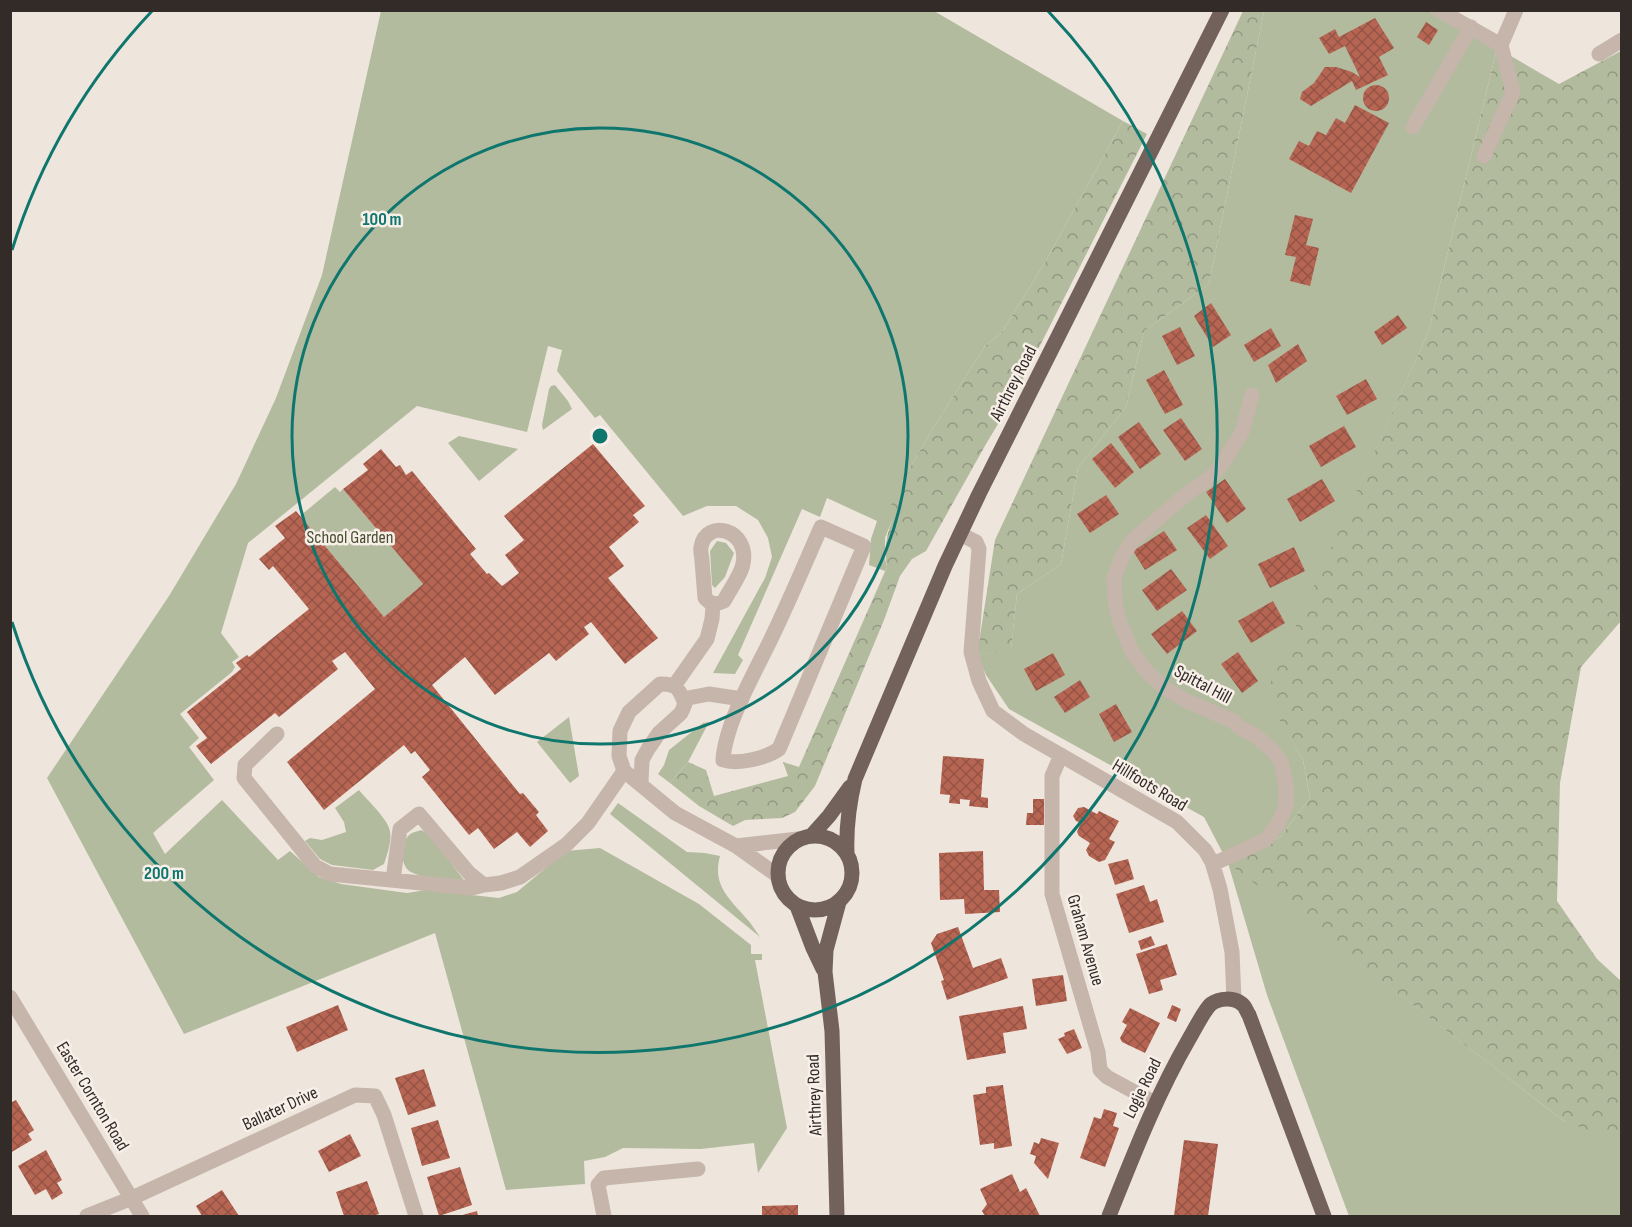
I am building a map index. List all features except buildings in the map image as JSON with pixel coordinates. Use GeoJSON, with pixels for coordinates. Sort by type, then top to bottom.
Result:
{"type":"FeatureCollection","features":[{"type":"Feature","properties":{"kind":"main road","name":"Airthrey Road"},"geometry":{"type":"LineString","coordinates":[[855,779],[960,534],[1222,10]]}},
{"type":"Feature","properties":{"kind":"main road"},"geometry":{"type":"LineString","coordinates":[[805,837],[822,836],[832,840],[841,845],[852,863],[851,884],[846,894],[830,908],[808,910],[797,906],[787,898],[781,888],[778,865],[789,846],[805,837],[829,816],[855,779]]}},
{"type":"Feature","properties":{"kind":"main road"},"geometry":{"type":"LineString","coordinates":[[847,853],[846,830],[855,779]]}},
{"type":"Feature","properties":{"kind":"main road"},"geometry":{"type":"LineString","coordinates":[[825,972],[826,950],[839,902]]}},
{"type":"Feature","properties":{"kind":"main road"},"geometry":{"type":"LineString","coordinates":[[797,906],[825,972]]}},
{"type":"Feature","properties":{"kind":"main road","name":"Airthrey Road"},"geometry":{"type":"LineString","coordinates":[[825,972],[832,1031],[837,1216]]}},
{"type":"Feature","properties":{"kind":"main road","name":"Logie Road"},"geometry":{"type":"LineString","coordinates":[[1109,1216],[1135,1149],[1177,1059],[1211,1004],[1223,999],[1234,1000]]}},
{"type":"Feature","properties":{"kind":"main road"},"geometry":{"type":"LineString","coordinates":[[1234,1000],[1242,1004],[1249,1015],[1324,1216]]}},
{"type":"Feature","properties":{"kind":"street"},"geometry":{"type":"LineString","coordinates":[[1439,10],[1501,45]]}},
{"type":"Feature","properties":{"kind":"street"},"geometry":{"type":"LineString","coordinates":[[1484,156],[1513,92],[1501,45],[1516,10]]}},
{"type":"Feature","properties":{"kind":"street"},"geometry":{"type":"LineString","coordinates":[[1413,127],[1471,27]]}},
{"type":"Feature","properties":{"kind":"street"},"geometry":{"type":"LineString","coordinates":[[1599,54],[1622,40]]}},
{"type":"Feature","properties":{"kind":"street","name":"Spittal Hill"},"geometry":{"type":"LineString","coordinates":[[1213,864],[1265,840],[1277,826],[1286,806],[1286,785],[1281,762],[1272,750],[1256,736],[1233,721],[1166,689],[1147,672],[1132,652],[1120,623],[1115,601],[1114,578],[1123,555],[1133,540],[1189,492],[1209,479],[1221,466],[1242,432],[1252,395]]}},
{"type":"Feature","properties":{"kind":"street"},"geometry":{"type":"LineString","coordinates":[[820,528],[864,546],[779,749],[770,755],[731,763],[723,760],[724,746],[742,699],[788,603],[820,528]]}},
{"type":"Feature","properties":{"kind":"street"},"geometry":{"type":"LineString","coordinates":[[714,530],[728,531],[738,537],[744,549],[743,565],[724,601],[713,605],[705,598],[701,547],[706,536],[714,530]]}},
{"type":"Feature","properties":{"kind":"street","name":"Hillfoots Road"},"geometry":{"type":"LineString","coordinates":[[960,534],[976,542],[979,549],[971,652],[979,681],[993,711],[1024,734],[1177,822],[1205,850],[1213,864],[1220,889],[1232,952],[1234,1000]]}},
{"type":"Feature","properties":{"kind":"street"},"geometry":{"type":"LineString","coordinates":[[674,686],[707,639],[713,605]]}},
{"type":"Feature","properties":{"kind":"street"},"geometry":{"type":"LineString","coordinates":[[641,783],[642,760],[659,733],[681,713],[685,704],[681,691],[672,684],[660,684],[629,712],[620,731],[619,756],[624,771],[675,813],[736,846],[778,876]]}},
{"type":"Feature","properties":{"kind":"street"},"geometry":{"type":"LineString","coordinates":[[683,699],[709,694],[742,699]]}},
{"type":"Feature","properties":{"kind":"street"},"geometry":{"type":"LineString","coordinates":[[277,734],[245,765],[244,778],[315,866],[330,874],[472,888],[520,877],[566,845],[588,823],[624,771]]}},
{"type":"Feature","properties":{"kind":"street","name":"Graham Avenue"},"geometry":{"type":"LineString","coordinates":[[1062,755],[1052,776],[1052,894],[1098,1052],[1100,1070],[1107,1077],[1155,1103]]}},
{"type":"Feature","properties":{"kind":"street"},"geometry":{"type":"LineString","coordinates":[[393,880],[400,829],[419,814],[469,873],[484,885]]}},
{"type":"Feature","properties":{"kind":"street"},"geometry":{"type":"LineString","coordinates":[[736,846],[805,837]]}},
{"type":"Feature","properties":{"kind":"street","name":"Easter Cornton Road"},"geometry":{"type":"LineString","coordinates":[[10,997],[142,1216]]}},
{"type":"Feature","properties":{"kind":"street","name":"Ballater Drive"},"geometry":{"type":"LineString","coordinates":[[87,1216],[132,1198],[355,1095],[375,1096],[384,1115],[416,1216]]}},
{"type":"Feature","properties":{"kind":"street"},"geometry":{"type":"LineString","coordinates":[[604,1216],[598,1185],[604,1178],[698,1169]]}},
{"type":"Feature","properties":{"kind":"green space"},"geometry":{"type":"Polygon","coordinates":[[[381,11],[934,11],[1123,121],[1044,264],[1002,332],[985,346],[901,483],[885,538],[887,567],[885,571],[869,565],[871,539],[877,521],[827,498],[820,517],[802,509],[738,655],[743,660],[735,674],[713,673],[765,578],[772,557],[768,538],[758,520],[736,506],[707,506],[683,516],[600,415],[595,418],[557,371],[562,350],[548,346],[527,432],[417,406],[248,543],[221,633],[239,657],[232,662],[235,667],[232,672],[180,714],[199,738],[189,747],[214,780],[153,833],[165,854],[222,800],[278,860],[290,851],[319,877],[341,884],[407,893],[426,890],[499,898],[517,892],[566,851],[600,848],[699,904],[751,945],[751,954],[762,954],[762,960],[755,960],[787,1128],[758,1173],[754,1143],[701,1149],[623,1148],[605,1157],[584,1161],[585,1184],[506,1190],[435,933],[184,1034],[47,778],[169,596],[236,484],[276,398],[322,275],[381,11]]]}},
{"type":"Feature","properties":{"kind":"green space"},"geometry":{"type":"Polygon","coordinates":[[[1243,11],[1264,11],[1209,284],[1144,331],[1126,407],[1078,468],[1061,564],[1017,594],[1011,650],[977,655],[995,540],[1243,11]]]}},
{"type":"Feature","properties":{"kind":"green space"},"geometry":{"type":"Polygon","coordinates":[[[1264,11],[1429,11],[1497,48],[1429,330],[1266,695],[1303,760],[1310,798],[1280,837],[1229,863],[1564,1121],[1621,1139],[1621,1216],[1349,1216],[1267,995],[1228,863],[1204,817],[1009,709],[986,675],[977,655],[1011,649],[1017,594],[1061,564],[1078,468],[1126,407],[1144,331],[1209,284],[1264,11]]]}},
{"type":"Feature","properties":{"kind":"green space"},"geometry":{"type":"Polygon","coordinates":[[[1497,48],[1559,84],[1621,51],[1621,621],[1581,667],[1560,783],[1557,901],[1597,959],[1621,981],[1621,1143],[1564,1121],[1228,863],[1280,837],[1310,798],[1303,760],[1265,695],[1429,330],[1497,48]]]}},
{"type":"Feature","properties":{"kind":"green space"},"geometry":{"type":"Polygon","coordinates":[[[1123,121],[1147,134],[1012,401],[926,551],[912,559],[900,576],[815,786],[795,812],[782,818],[745,820],[733,826],[699,806],[670,783],[688,762],[706,770],[714,796],[788,776],[783,762],[799,767],[887,567],[886,543],[892,520],[887,514],[901,483],[985,346],[1002,332],[1044,264],[1123,121]]]}},
{"type":"Feature","properties":{"kind":"green space"},"geometry":{"type":"Polygon","coordinates":[[[555,385],[572,409],[543,430],[549,389],[555,385]]]}},
{"type":"Feature","properties":{"kind":"green space"},"geometry":{"type":"Polygon","coordinates":[[[459,436],[518,449],[479,481],[448,443],[459,436]]]}},
{"type":"Feature","properties":{"kind":"green space","name":"School Garden"},"geometry":{"type":"Polygon","coordinates":[[[335,487],[340,492],[343,489],[423,584],[384,617],[300,516],[335,487]]]}},
{"type":"Feature","properties":{"kind":"green space"},"geometry":{"type":"Polygon","coordinates":[[[717,541],[726,543],[734,553],[725,577],[715,588],[712,585],[710,551],[717,541]]]}},
{"type":"Feature","properties":{"kind":"green space"},"geometry":{"type":"Polygon","coordinates":[[[569,717],[579,776],[570,783],[537,742],[569,717]]]}},
{"type":"Feature","properties":{"kind":"green space"},"geometry":{"type":"Polygon","coordinates":[[[709,722],[688,762],[670,783],[658,774],[669,750],[703,723],[709,722]]]}},
{"type":"Feature","properties":{"kind":"green space"},"geometry":{"type":"Polygon","coordinates":[[[359,790],[381,815],[390,831],[390,843],[384,864],[373,870],[332,865],[320,859],[305,841],[310,838],[322,840],[346,832],[344,822],[335,808],[359,790]]]}},
{"type":"Feature","properties":{"kind":"green space"},"geometry":{"type":"Polygon","coordinates":[[[618,803],[687,852],[720,856],[718,875],[720,883],[760,937],[610,814],[618,803]]]}},
{"type":"Feature","properties":{"kind":"green space"},"geometry":{"type":"Polygon","coordinates":[[[421,830],[429,834],[464,880],[432,878],[419,875],[405,867],[404,845],[408,836],[421,830]]]}}]}
